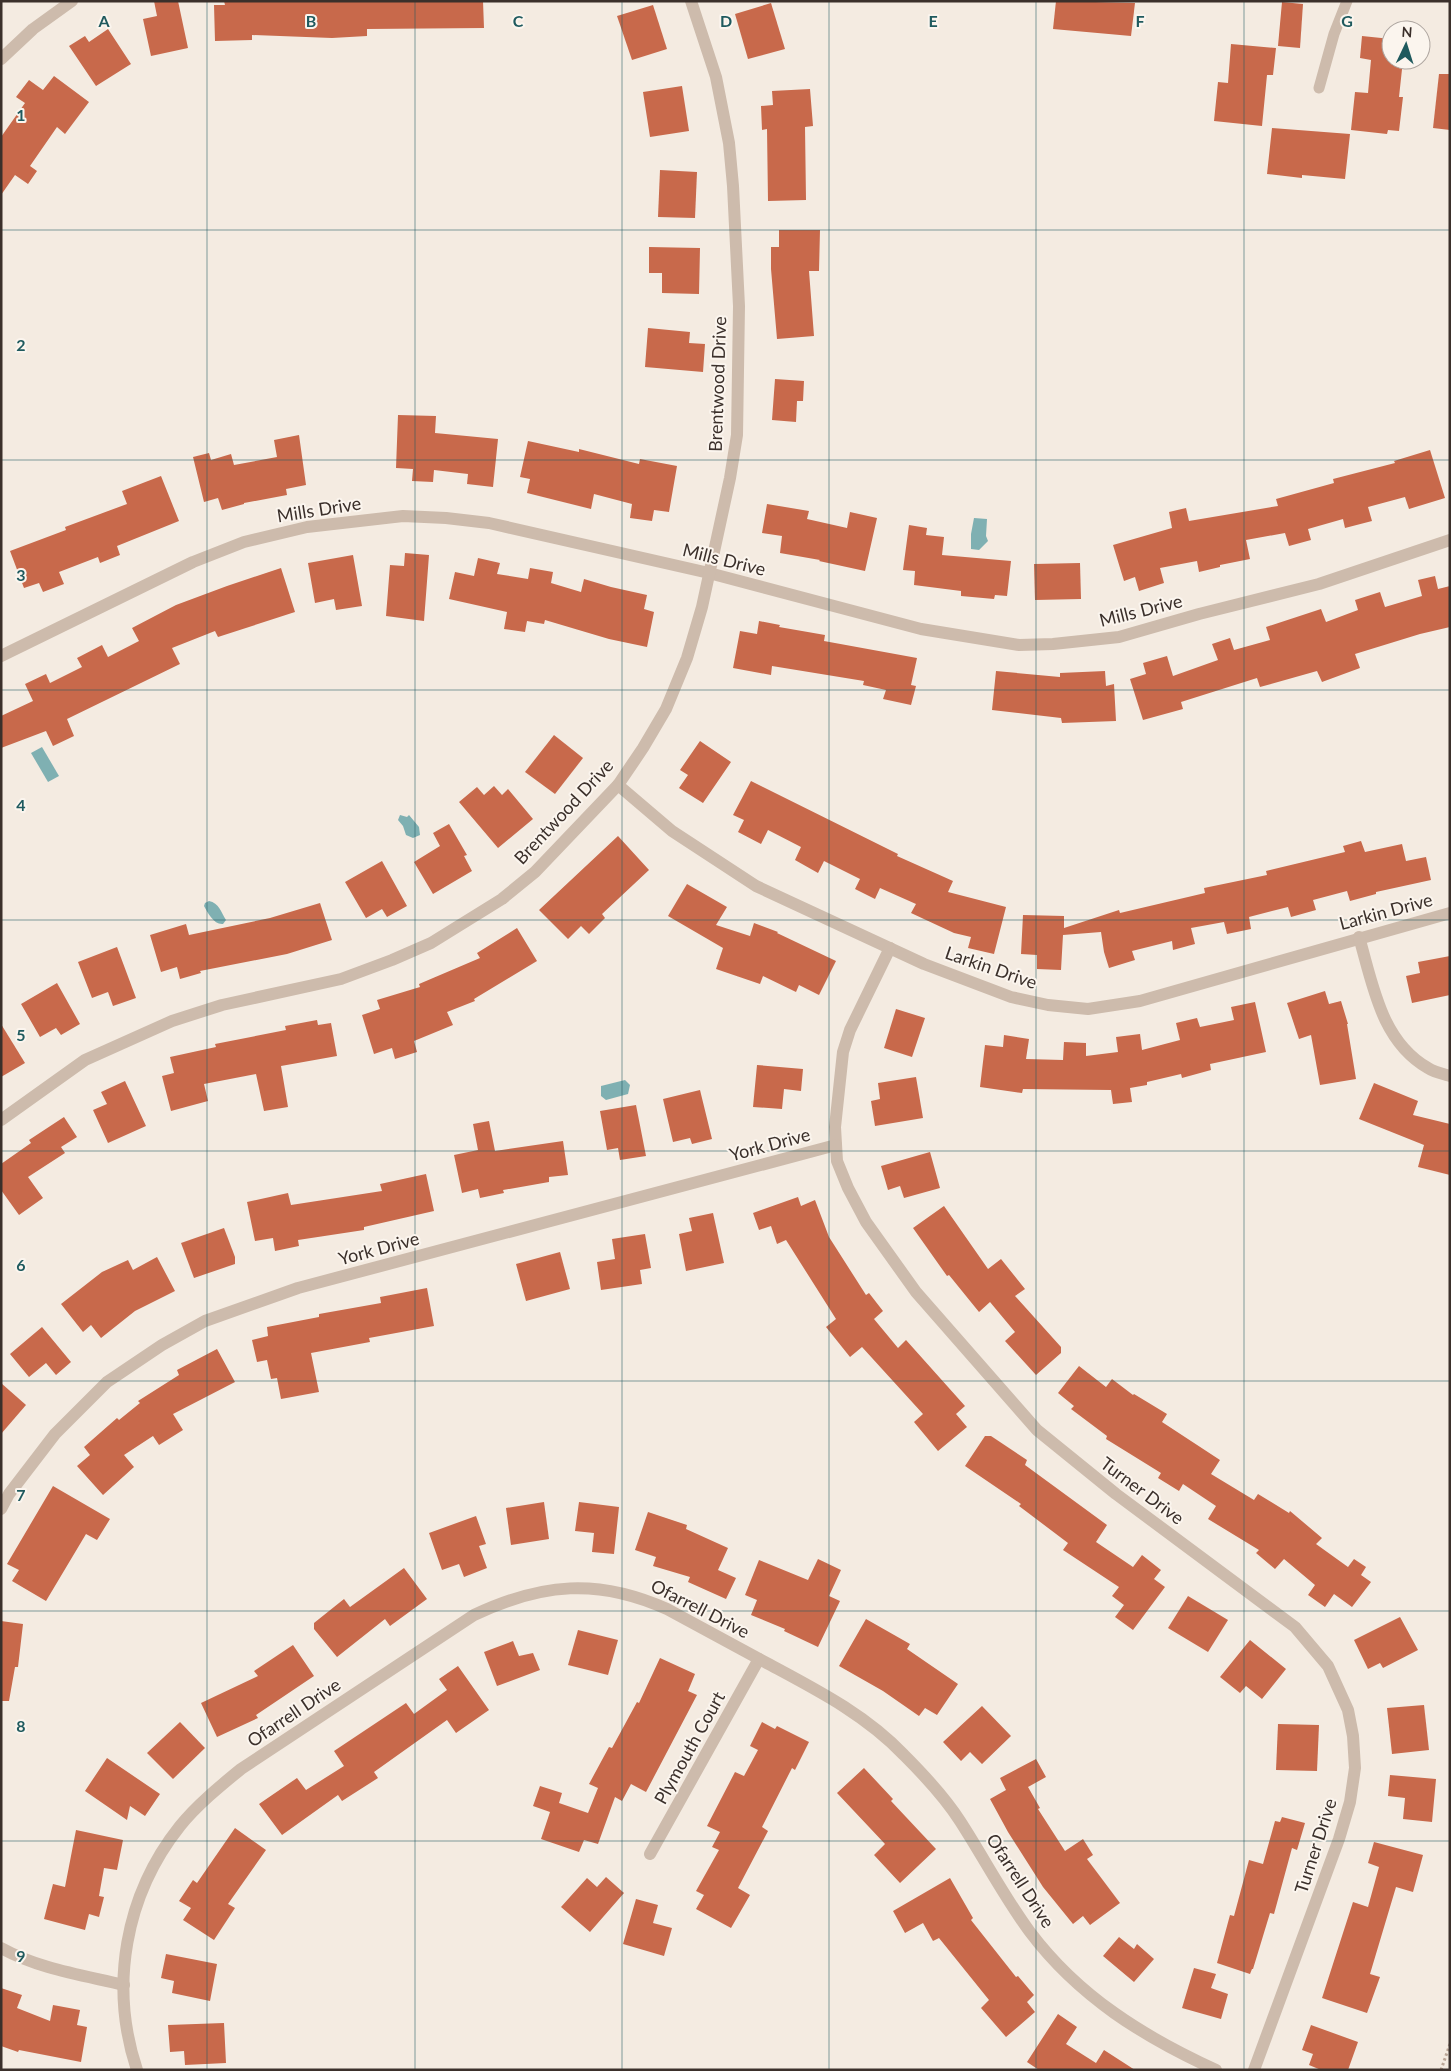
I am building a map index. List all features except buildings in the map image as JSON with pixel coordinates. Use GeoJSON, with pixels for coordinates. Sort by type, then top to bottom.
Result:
{"type":"FeatureCollection","features":[{"type":"Feature","properties":{"kind":"street"},"geometry":{"type":"LineString","coordinates":[[1,59],[33,30],[72,1]]}},
{"type":"Feature","properties":{"kind":"street","name":"Brentwood Drive"},"geometry":{"type":"LineString","coordinates":[[1,1120],[85,1060],[172,1021],[222,1005],[340,979],[431,943],[502,899],[535,872],[618,785],[643,748],[666,709],[687,658],[702,606],[730,478],[737,435],[739,306],[733,186],[728,143],[716,77],[691,1]]}},
{"type":"Feature","properties":{"kind":"street","name":"Mills Drive"},"geometry":{"type":"LineString","coordinates":[[1,656],[193,562],[244,542],[307,527],[403,516],[446,518],[489,524],[709,573],[921,629],[1019,645],[1053,644],[1119,637],[1319,584],[1450,540]]}},
{"type":"Feature","properties":{"kind":"street","name":"Larkin Drive"},"geometry":{"type":"LineString","coordinates":[[618,785],[672,831],[756,886],[924,964],[1011,997],[1048,1005],[1088,1009],[1140,1001],[1359,937],[1450,913]]}},
{"type":"Feature","properties":{"kind":"street"},"geometry":{"type":"LineString","coordinates":[[1359,937],[1379,1007],[1391,1033],[1407,1053],[1429,1069],[1450,1076]]}},
{"type":"Feature","properties":{"kind":"street","name":"Turner Drive"},"geometry":{"type":"LineString","coordinates":[[890,948],[850,1030],[843,1052],[834,1127],[837,1161],[848,1188],[866,1222],[916,1292],[1037,1430],[1116,1494],[1295,1627],[1328,1666],[1340,1687],[1348,1710],[1353,1736],[1355,1768],[1350,1802],[1339,1839],[1254,2070]]}},
{"type":"Feature","properties":{"kind":"street","name":"York Drive"},"geometry":{"type":"LineString","coordinates":[[1,1509],[9,1494],[54,1434],[106,1382],[162,1345],[204,1321],[298,1288],[836,1145]]}},
{"type":"Feature","properties":{"kind":"street","name":"Ofarrell Drive"},"geometry":{"type":"LineString","coordinates":[[137,2070],[130,2047],[125,2016],[124,1985],[127,1938],[135,1906],[150,1873],[180,1826],[200,1805],[241,1769],[474,1615],[522,1596],[555,1589],[584,1587],[642,1597],[830,1697],[872,1725],[931,1783],[959,1819],[1003,1894],[1031,1934],[1063,1969],[1096,2000],[1130,2025],[1170,2049],[1216,2070]]}},
{"type":"Feature","properties":{"kind":"street","name":"Plymouth Court"},"geometry":{"type":"LineString","coordinates":[[650,1854],[759,1659]]}},
{"type":"Feature","properties":{"kind":"street"},"geometry":{"type":"LineString","coordinates":[[1,1948],[16,1956],[58,1970],[124,1985]]}},
{"type":"Feature","properties":{"kind":"lane"},"geometry":{"type":"LineString","coordinates":[[1319,88],[1334,34],[1347,1]]}},
{"type":"Feature","properties":{"kind":"path"},"geometry":{"type":"LineString","coordinates":[[1441,2070],[1450,2044]]}},
{"type":"Feature","properties":{"kind":"water"},"geometry":{"type":"Polygon","coordinates":[[[974,518],[987,519],[986,536],[988,541],[979,550],[971,549],[974,518]]]}},
{"type":"Feature","properties":{"kind":"water"},"geometry":{"type":"Polygon","coordinates":[[[42,747],[59,776],[48,782],[31,753],[42,747]]]}},
{"type":"Feature","properties":{"kind":"water"},"geometry":{"type":"Polygon","coordinates":[[[400,815],[407,817],[409,815],[419,827],[420,835],[413,838],[406,835],[403,826],[398,820],[400,815]]]}},
{"type":"Feature","properties":{"kind":"water"},"geometry":{"type":"Polygon","coordinates":[[[209,901],[215,904],[221,911],[226,920],[223,924],[214,921],[207,912],[204,906],[209,901]]]}},
{"type":"Feature","properties":{"kind":"water"},"geometry":{"type":"Polygon","coordinates":[[[625,1080],[630,1085],[628,1094],[606,1100],[601,1096],[601,1086],[625,1080]]]}}]}
